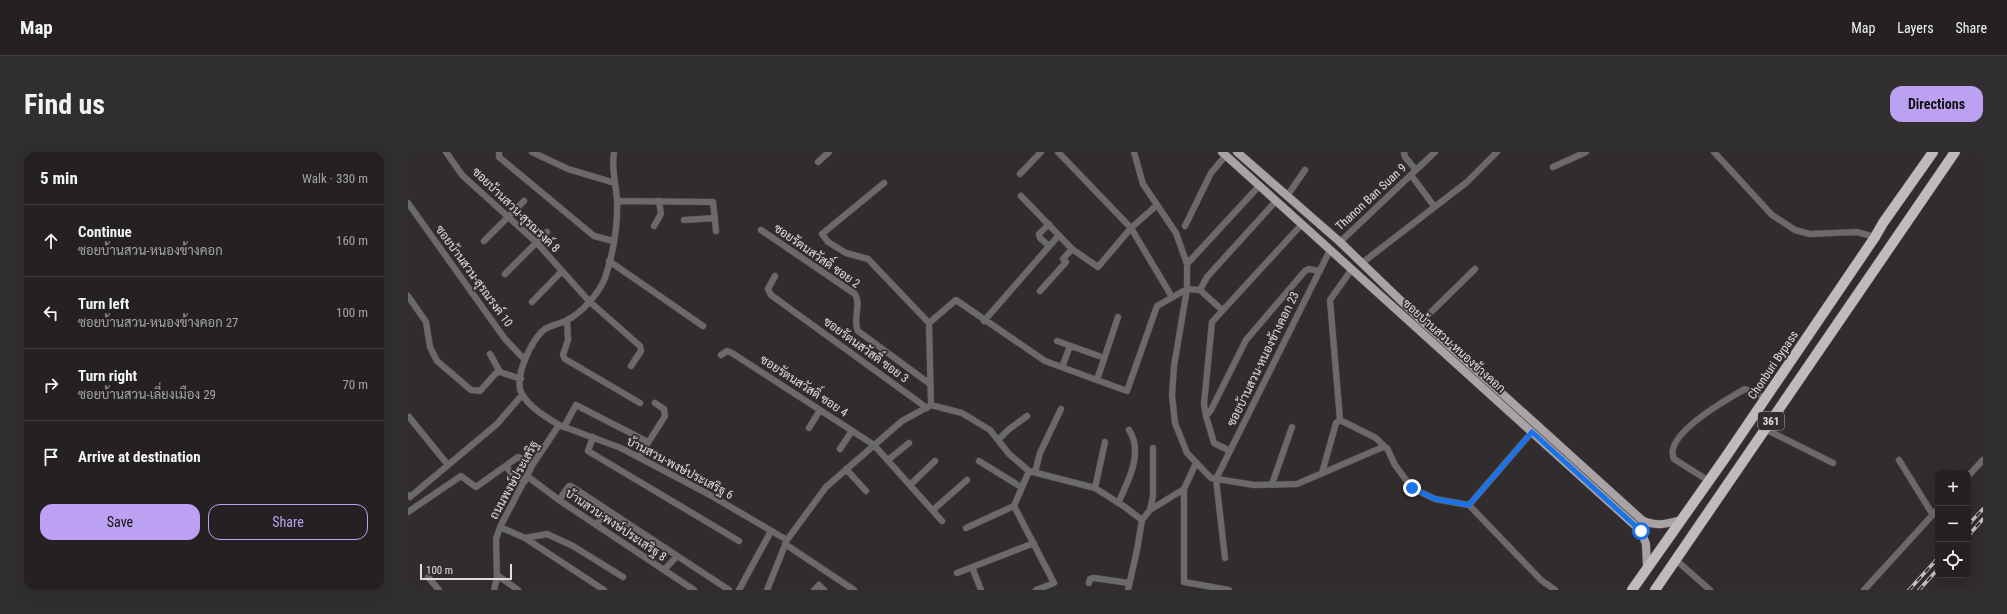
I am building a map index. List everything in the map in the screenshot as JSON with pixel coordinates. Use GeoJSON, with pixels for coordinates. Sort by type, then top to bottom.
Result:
{"type":"FeatureCollection","features":[{"type":"Feature","properties":{"kind":"highway","name":"Chonburi Bypass"},"geometry":{"type":"LineString","coordinates":[[1632,590],[1709,481],[1883,223],[1933,152]]}},
{"type":"Feature","properties":{"kind":"highway","name":"361"},"geometry":{"type":"LineString","coordinates":[[1655,590],[1955,152]]}},
{"type":"Feature","properties":{"kind":"main road","name":"ซอยบ้านสวน-หนองข้างคอก"},"geometry":{"type":"LineString","coordinates":[[1237,152],[1340,242],[1422,321],[1642,520],[1649,524],[1662,525],[1681,520]]}},
{"type":"Feature","properties":{"kind":"main road","name":"ซอยบ้านสวน-หนองข้างคอก"},"geometry":{"type":"LineString","coordinates":[[1224,154],[1641,531],[1646,544],[1648,568]]}},
{"type":"Feature","properties":{"kind":"main road"},"geometry":{"type":"LineString","coordinates":[[1330,250],[1340,242]]}},
{"type":"Feature","properties":{"kind":"street","name":"ซอยบ้านสวน-สุรณรงค์ 8"},"geometry":{"type":"LineString","coordinates":[[446,152],[462,174],[538,243],[588,301],[640,346],[641,351],[631,366]]}},
{"type":"Feature","properties":{"kind":"street"},"geometry":{"type":"LineString","coordinates":[[498,152],[499,157],[594,236],[613,242]]}},
{"type":"Feature","properties":{"kind":"street"},"geometry":{"type":"LineString","coordinates":[[532,152],[568,169],[615,183]]}},
{"type":"Feature","properties":{"kind":"street"},"geometry":{"type":"LineString","coordinates":[[562,426],[540,414],[522,395],[519,386],[525,360],[532,344],[538,336],[546,329],[567,321],[575,315],[599,289],[609,261],[617,224],[614,152]]}},
{"type":"Feature","properties":{"kind":"street"},"geometry":{"type":"LineString","coordinates":[[1020,174],[1041,152]]}},
{"type":"Feature","properties":{"kind":"street"},"geometry":{"type":"LineString","coordinates":[[1058,152],[1131,228],[1172,297]]}},
{"type":"Feature","properties":{"kind":"street"},"geometry":{"type":"LineString","coordinates":[[1134,152],[1143,184],[1176,233],[1187,264],[1187,289],[1174,366],[1172,395],[1175,423],[1186,453],[1211,478],[1254,485],[1297,484],[1382,448]]}},
{"type":"Feature","properties":{"kind":"street"},"geometry":{"type":"LineString","coordinates":[[1404,152],[1405,157],[1416,170]]}},
{"type":"Feature","properties":{"kind":"street","name":"Thanon Ban Suan 9"},"geometry":{"type":"LineString","coordinates":[[1340,242],[1435,152]]}},
{"type":"Feature","properties":{"kind":"street"},"geometry":{"type":"LineString","coordinates":[[1362,263],[1467,182],[1497,152]]}},
{"type":"Feature","properties":{"kind":"street"},"geometry":{"type":"LineString","coordinates":[[1714,152],[1772,215],[1795,230],[1810,234],[1857,232],[1875,237]]}},
{"type":"Feature","properties":{"kind":"street"},"geometry":{"type":"LineString","coordinates":[[818,162],[827,153]]}},
{"type":"Feature","properties":{"kind":"street"},"geometry":{"type":"LineString","coordinates":[[1553,168],[1582,153]]}},
{"type":"Feature","properties":{"kind":"street"},"geometry":{"type":"LineString","coordinates":[[1185,226],[1211,173],[1224,154]]}},
{"type":"Feature","properties":{"kind":"street"},"geometry":{"type":"LineString","coordinates":[[1287,196],[1305,170]]}},
{"type":"Feature","properties":{"kind":"street"},"geometry":{"type":"LineString","coordinates":[[1411,174],[1434,206]]}},
{"type":"Feature","properties":{"kind":"street"},"geometry":{"type":"LineString","coordinates":[[884,183],[822,234],[828,242],[846,253],[868,259],[930,323],[929,407]]}},
{"type":"Feature","properties":{"kind":"street"},"geometry":{"type":"LineString","coordinates":[[1187,264],[1260,185]]}},
{"type":"Feature","properties":{"kind":"street"},"geometry":{"type":"LineString","coordinates":[[1021,196],[1072,248],[1098,267],[1131,228],[1157,205]]}},
{"type":"Feature","properties":{"kind":"street"},"geometry":{"type":"LineString","coordinates":[[484,241],[510,217],[524,201]]}},
{"type":"Feature","properties":{"kind":"street"},"geometry":{"type":"LineString","coordinates":[[617,201],[713,202],[716,231]]}},
{"type":"Feature","properties":{"kind":"street"},"geometry":{"type":"LineString","coordinates":[[654,226],[661,214],[659,201]]}},
{"type":"Feature","properties":{"kind":"street"},"geometry":{"type":"LineString","coordinates":[[1200,290],[1207,277],[1276,201]]}},
{"type":"Feature","properties":{"kind":"street","name":"ซอยบ้านสวน-สุรณรงค์ 10"},"geometry":{"type":"LineString","coordinates":[[408,203],[505,338],[525,360]]}},
{"type":"Feature","properties":{"kind":"street"},"geometry":{"type":"LineString","coordinates":[[684,220],[715,218]]}},
{"type":"Feature","properties":{"kind":"street"},"geometry":{"type":"LineString","coordinates":[[1048,224],[1039,234],[1040,238],[1049,246]]}},
{"type":"Feature","properties":{"kind":"street"},"geometry":{"type":"LineString","coordinates":[[1230,451],[1214,443],[1204,404],[1212,322],[1302,224]]}},
{"type":"Feature","properties":{"kind":"street","name":"ซอยรัตนสวัสดิ์ ซอย 2"},"geometry":{"type":"LineString","coordinates":[[761,230],[855,294],[858,300],[856,326],[858,331],[930,384]]}},
{"type":"Feature","properties":{"kind":"street"},"geometry":{"type":"LineString","coordinates":[[505,274],[548,232]]}},
{"type":"Feature","properties":{"kind":"street"},"geometry":{"type":"LineString","coordinates":[[984,321],[1059,235]]}},
{"type":"Feature","properties":{"kind":"street"},"geometry":{"type":"LineString","coordinates":[[1040,291],[1066,262],[1063,259],[1072,248]]}},
{"type":"Feature","properties":{"kind":"street","name":"ซอยบ้านสวน-หนองข้างคอก 23"},"geometry":{"type":"LineString","coordinates":[[1216,479],[1330,250]]}},
{"type":"Feature","properties":{"kind":"street"},"geometry":{"type":"LineString","coordinates":[[609,261],[703,326]]}},
{"type":"Feature","properties":{"kind":"street"},"geometry":{"type":"LineString","coordinates":[[1206,416],[1211,410],[1246,340],[1304,271],[1309,269],[1320,271]]}},
{"type":"Feature","properties":{"kind":"street"},"geometry":{"type":"LineString","coordinates":[[1340,420],[1330,300],[1352,269]]}},
{"type":"Feature","properties":{"kind":"street"},"geometry":{"type":"LineString","coordinates":[[1422,321],[1475,269]]}},
{"type":"Feature","properties":{"kind":"street"},"geometry":{"type":"LineString","coordinates":[[532,302],[562,271]]}},
{"type":"Feature","properties":{"kind":"street","name":"ซอยรัตนสวัสดิ์ ซอย 3"},"geometry":{"type":"LineString","coordinates":[[775,276],[768,289],[768,293],[791,311],[929,407]]}},
{"type":"Feature","properties":{"kind":"street"},"geometry":{"type":"LineString","coordinates":[[930,323],[956,300],[984,321],[1045,361],[1128,391],[1156,306],[1187,289],[1200,290],[1222,310]]}},
{"type":"Feature","properties":{"kind":"street"},"geometry":{"type":"LineString","coordinates":[[408,296],[424,318],[430,347],[437,361],[444,368],[471,390],[477,392],[482,389],[496,373],[500,372]]}},
{"type":"Feature","properties":{"kind":"street"},"geometry":{"type":"LineString","coordinates":[[1097,380],[1118,317]]}},
{"type":"Feature","properties":{"kind":"street"},"geometry":{"type":"LineString","coordinates":[[567,321],[568,340],[563,356],[565,359],[640,403]]}},
{"type":"Feature","properties":{"kind":"street"},"geometry":{"type":"LineString","coordinates":[[1056,341],[1099,356]]}},
{"type":"Feature","properties":{"kind":"street"},"geometry":{"type":"LineString","coordinates":[[1062,367],[1070,346]]}},
{"type":"Feature","properties":{"kind":"street","name":"ซอยรัตนสวัสดิ์ ซอย 4"},"geometry":{"type":"LineString","coordinates":[[721,355],[726,351],[732,353],[874,445],[942,521]]}},
{"type":"Feature","properties":{"kind":"street"},"geometry":{"type":"LineString","coordinates":[[490,354],[500,372],[521,379]]}},
{"type":"Feature","properties":{"kind":"street"},"geometry":{"type":"LineString","coordinates":[[1709,481],[1674,459],[1673,449],[1680,437],[1709,410],[1745,389],[1757,393],[1765,399]]}},
{"type":"Feature","properties":{"kind":"street"},"geometry":{"type":"LineString","coordinates":[[408,495],[410,497],[497,424],[522,395]]}},
{"type":"Feature","properties":{"kind":"street"},"geometry":{"type":"LineString","coordinates":[[639,457],[665,416],[664,409],[656,403]]}},
{"type":"Feature","properties":{"kind":"street","name":"ถนนพงษ์ประเสริฐ"},"geometry":{"type":"LineString","coordinates":[[494,590],[497,576],[496,539],[500,527],[533,464],[576,405],[648,442]]}},
{"type":"Feature","properties":{"kind":"street"},"geometry":{"type":"LineString","coordinates":[[767,590],[786,542],[826,487],[902,421],[929,407],[962,413],[990,430],[1009,454],[1032,472],[1095,488],[1118,502],[1142,520]]}},
{"type":"Feature","properties":{"kind":"street"},"geometry":{"type":"LineString","coordinates":[[966,528],[1014,506],[1021,487],[1032,472],[1061,409]]}},
{"type":"Feature","properties":{"kind":"street"},"geometry":{"type":"LineString","coordinates":[[810,428],[820,410]]}},
{"type":"Feature","properties":{"kind":"street"},"geometry":{"type":"LineString","coordinates":[[998,440],[1008,430],[1027,416]]}},
{"type":"Feature","properties":{"kind":"street"},"geometry":{"type":"LineString","coordinates":[[409,417],[448,465]]}},
{"type":"Feature","properties":{"kind":"street"},"geometry":{"type":"LineString","coordinates":[[1340,420],[1376,438],[1382,448],[1390,452],[1395,465],[1412,488],[1435,499],[1469,505],[1541,580],[1555,590]]}},
{"type":"Feature","properties":{"kind":"street"},"geometry":{"type":"LineString","coordinates":[[1322,473],[1336,423],[1340,420]]}},
{"type":"Feature","properties":{"kind":"street","name":"บ้านสวน-พงษ์ประเสริฐ 6"},"geometry":{"type":"LineString","coordinates":[[562,426],[621,448],[639,457],[771,531],[854,590]]}},
{"type":"Feature","properties":{"kind":"street"},"geometry":{"type":"LineString","coordinates":[[1272,484],[1292,427]]}},
{"type":"Feature","properties":{"kind":"street"},"geometry":{"type":"LineString","coordinates":[[1765,429],[1834,463]]}},
{"type":"Feature","properties":{"kind":"street"},"geometry":{"type":"LineString","coordinates":[[1118,502],[1127,485],[1134,457],[1134,437],[1130,430]]}},
{"type":"Feature","properties":{"kind":"street"},"geometry":{"type":"LineString","coordinates":[[840,449],[852,431]]}},
{"type":"Feature","properties":{"kind":"street"},"geometry":{"type":"LineString","coordinates":[[1469,505],[1532,432]]}},
{"type":"Feature","properties":{"kind":"street"},"geometry":{"type":"LineString","coordinates":[[593,437],[588,451],[739,541]]}},
{"type":"Feature","properties":{"kind":"street"},"geometry":{"type":"LineString","coordinates":[[1095,488],[1105,442]]}},
{"type":"Feature","properties":{"kind":"street"},"geometry":{"type":"LineString","coordinates":[[888,460],[909,443]]}},
{"type":"Feature","properties":{"kind":"street"},"geometry":{"type":"LineString","coordinates":[[1150,510],[1153,496],[1153,448]]}},
{"type":"Feature","properties":{"kind":"street"},"geometry":{"type":"LineString","coordinates":[[408,512],[461,476],[476,487],[518,457],[533,464]]}},
{"type":"Feature","properties":{"kind":"street"},"geometry":{"type":"LineString","coordinates":[[1899,460],[1933,515]]}},
{"type":"Feature","properties":{"kind":"street"},"geometry":{"type":"LineString","coordinates":[[1971,473],[1983,460]]}},
{"type":"Feature","properties":{"kind":"street"},"geometry":{"type":"LineString","coordinates":[[979,461],[1021,487]]}},
{"type":"Feature","properties":{"kind":"street"},"geometry":{"type":"LineString","coordinates":[[910,485],[935,462]]}},
{"type":"Feature","properties":{"kind":"street"},"geometry":{"type":"LineString","coordinates":[[1196,463],[1184,489],[1184,582],[1229,590]]}},
{"type":"Feature","properties":{"kind":"street","name":"บ้านสวน-พงษ์ประเสริฐ 8"},"geometry":{"type":"LineString","coordinates":[[506,466],[511,472],[526,479],[559,500],[694,590]]}},
{"type":"Feature","properties":{"kind":"street"},"geometry":{"type":"LineString","coordinates":[[846,469],[866,491]]}},
{"type":"Feature","properties":{"kind":"street"},"geometry":{"type":"LineString","coordinates":[[1216,479],[1225,558]]}},
{"type":"Feature","properties":{"kind":"street"},"geometry":{"type":"LineString","coordinates":[[933,510],[967,480]]}},
{"type":"Feature","properties":{"kind":"street"},"geometry":{"type":"LineString","coordinates":[[559,500],[570,485],[729,590]]}},
{"type":"Feature","properties":{"kind":"street"},"geometry":{"type":"LineString","coordinates":[[1089,583],[1090,579],[1094,578],[1128,587],[1137,550],[1142,520],[1150,510],[1184,489]]}},
{"type":"Feature","properties":{"kind":"street"},"geometry":{"type":"LineString","coordinates":[[1014,506],[1054,583],[1036,590]]}},
{"type":"Feature","properties":{"kind":"street"},"geometry":{"type":"LineString","coordinates":[[596,525],[607,510]]}},
{"type":"Feature","properties":{"kind":"street"},"geometry":{"type":"LineString","coordinates":[[1864,590],[1935,513]]}},
{"type":"Feature","properties":{"kind":"street"},"geometry":{"type":"LineString","coordinates":[[500,527],[525,538],[604,590]]}},
{"type":"Feature","properties":{"kind":"street"},"geometry":{"type":"LineString","coordinates":[[739,590],[771,531]]}},
{"type":"Feature","properties":{"kind":"street"},"geometry":{"type":"LineString","coordinates":[[525,538],[547,534],[573,546],[623,577]]}},
{"type":"Feature","properties":{"kind":"street"},"geometry":{"type":"LineString","coordinates":[[957,573],[1034,543]]}},
{"type":"Feature","properties":{"kind":"street"},"geometry":{"type":"LineString","coordinates":[[664,570],[677,556]]}},
{"type":"Feature","properties":{"kind":"street"},"geometry":{"type":"LineString","coordinates":[[1676,560],[1710,590]]}},
{"type":"Feature","properties":{"kind":"street"},"geometry":{"type":"LineString","coordinates":[[972,567],[981,590]]}},
{"type":"Feature","properties":{"kind":"street"},"geometry":{"type":"LineString","coordinates":[[497,576],[518,590]]}},
{"type":"Feature","properties":{"kind":"street"},"geometry":{"type":"LineString","coordinates":[[428,577],[438,590]]}},
{"type":"Feature","properties":{"kind":"street"},"geometry":{"type":"LineString","coordinates":[[814,590],[819,585],[824,590]]}},
{"type":"Feature","properties":{"kind":"railway"},"geometry":{"type":"LineString","coordinates":[[1971,522],[1983,509]]}},
{"type":"Feature","properties":{"kind":"railway"},"geometry":{"type":"LineString","coordinates":[[1971,533],[1983,519]]}},
{"type":"Feature","properties":{"kind":"railway"},"geometry":{"type":"LineString","coordinates":[[1909,590],[1935,561]]}},
{"type":"Feature","properties":{"kind":"railway"},"geometry":{"type":"LineString","coordinates":[[1919,590],[1935,572]]}},
{"type":"Feature","properties":{"kind":"route"},"geometry":{"type":"LineString","coordinates":[[1412,488],[1435,499],[1469,505],[1532,432],[1641,531]]}}]}
